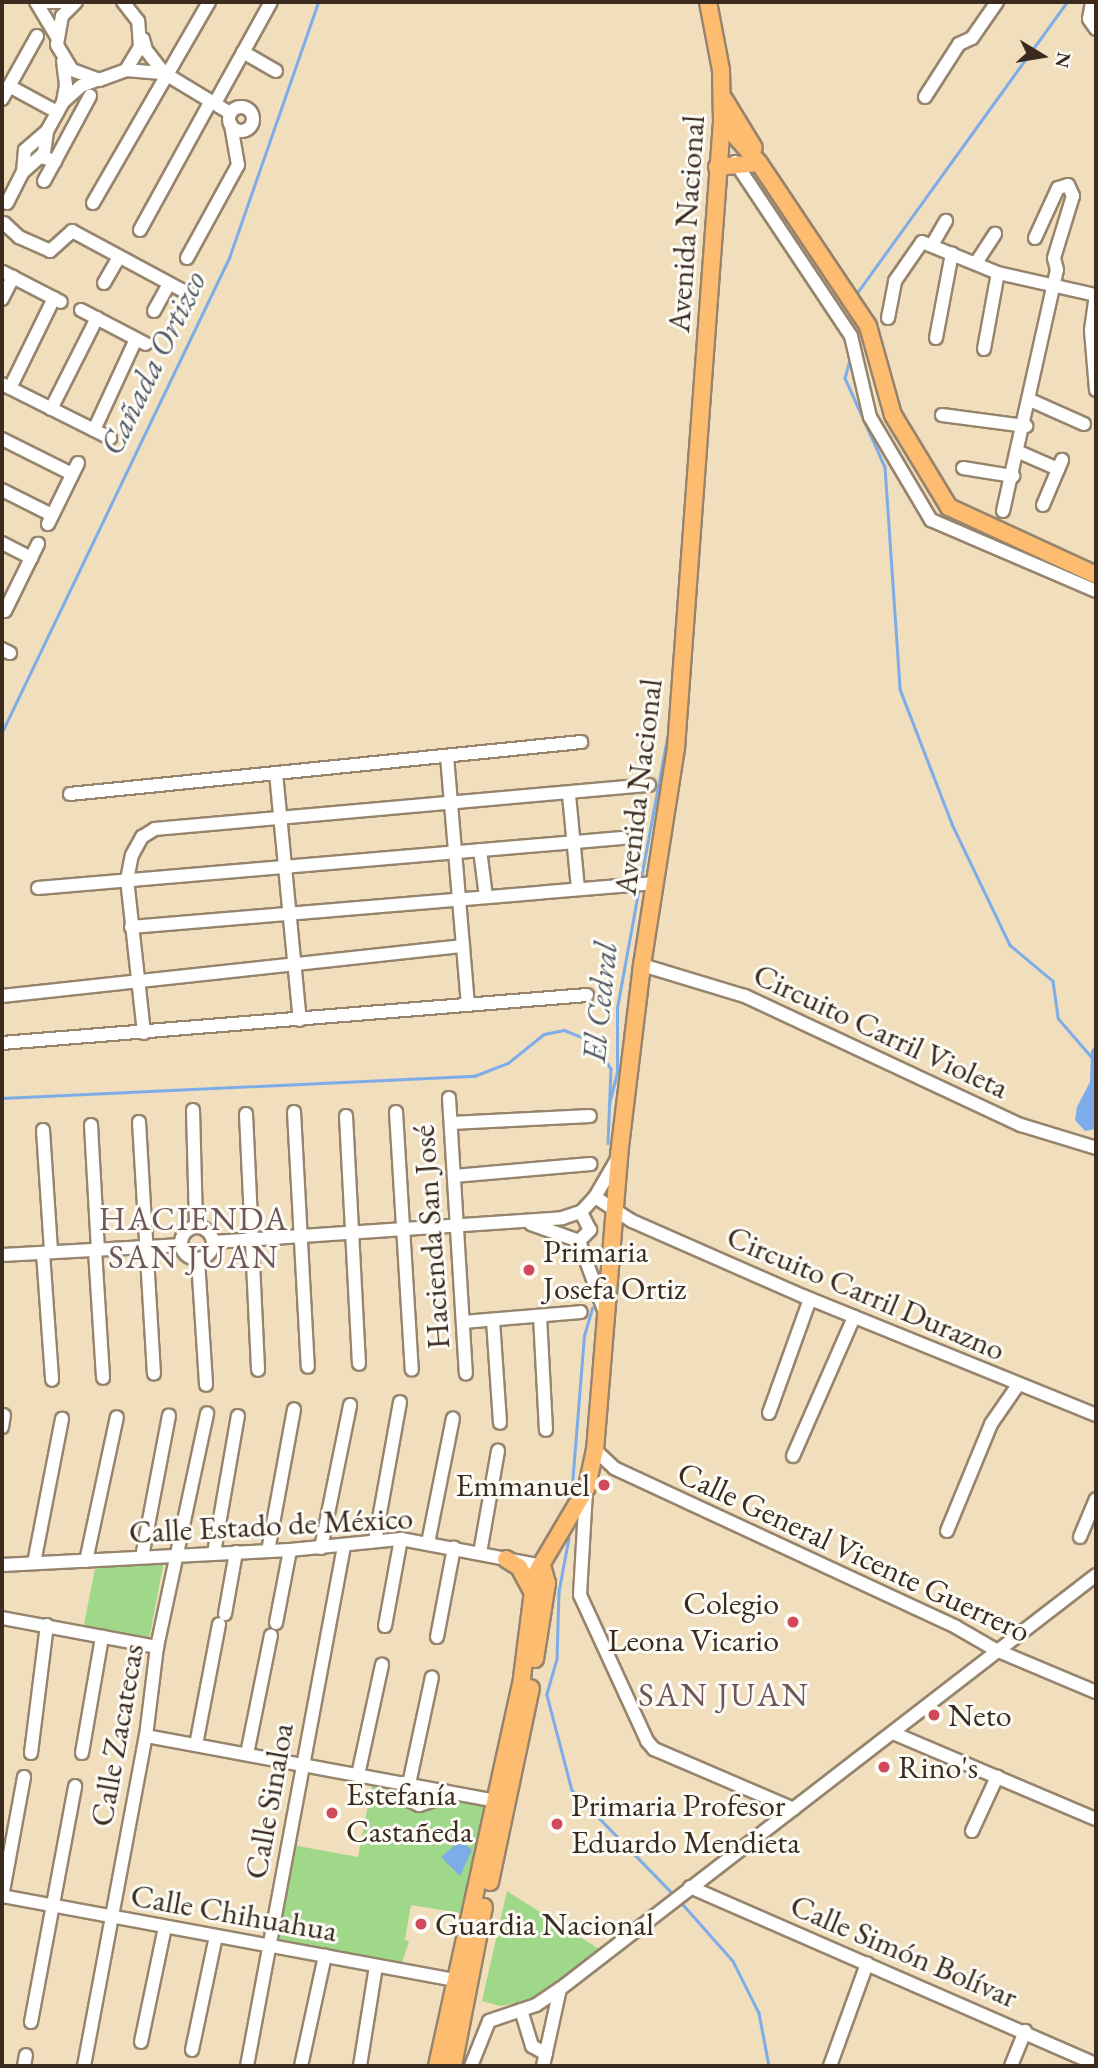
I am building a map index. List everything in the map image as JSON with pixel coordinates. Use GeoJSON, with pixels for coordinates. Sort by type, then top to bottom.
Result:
{"type":"FeatureCollection","features":[{"type":"Feature","properties":{"kind":"main road","name":"Avenida Nacional"},"geometry":{"type":"LineString","coordinates":[[437,2066],[456,1980],[503,1802],[535,1575],[587,1488],[595,1450],[605,1316],[617,1213],[619,1155],[642,965],[676,748],[722,121],[722,96],[708,2]]}},
{"type":"Feature","properties":{"kind":"main road"},"geometry":{"type":"LineString","coordinates":[[722,96],[759,155],[759,163]]}},
{"type":"Feature","properties":{"kind":"main road"},"geometry":{"type":"LineString","coordinates":[[722,121],[759,163],[868,326],[893,415],[949,507],[1096,575]]}},
{"type":"Feature","properties":{"kind":"main road"},"geometry":{"type":"LineString","coordinates":[[717,167],[735,162],[759,163]]}},
{"type":"Feature","properties":{"kind":"main road"},"geometry":{"type":"LineString","coordinates":[[506,1559],[519,1567],[533,1596]]}},
{"type":"Feature","properties":{"kind":"main road","name":"Avenida Nacional"},"geometry":{"type":"LineString","coordinates":[[453,2066],[547,1583],[542,1566]]}},
{"type":"Feature","properties":{"kind":"street"},"geometry":{"type":"LineString","coordinates":[[74,2],[37,2],[57,38],[66,85],[60,107],[47,131],[41,157],[23,172],[4,202],[12,211],[3,223],[19,237],[43,249],[56,247],[68,230],[189,294]]}},
{"type":"Feature","properties":{"kind":"street"},"geometry":{"type":"LineString","coordinates":[[57,38],[62,16],[74,2]]}},
{"type":"Feature","properties":{"kind":"street"},"geometry":{"type":"LineString","coordinates":[[123,2],[134,8],[146,50],[166,74],[213,102],[230,119],[238,165],[187,258]]}},
{"type":"Feature","properties":{"kind":"street"},"geometry":{"type":"LineString","coordinates":[[93,203],[209,2]]}},
{"type":"Feature","properties":{"kind":"street"},"geometry":{"type":"LineString","coordinates":[[140,230],[271,2]]}},
{"type":"Feature","properties":{"kind":"street"},"geometry":{"type":"LineString","coordinates":[[925,97],[958,44],[972,37],[997,2]]}},
{"type":"Feature","properties":{"kind":"street"},"geometry":{"type":"LineString","coordinates":[[1091,2],[1089,19],[1096,29]]}},
{"type":"Feature","properties":{"kind":"street"},"geometry":{"type":"LineString","coordinates":[[126,70],[135,60],[142,34]]}},
{"type":"Feature","properties":{"kind":"street"},"geometry":{"type":"LineString","coordinates":[[2,99],[37,36]]}},
{"type":"Feature","properties":{"kind":"street"},"geometry":{"type":"LineString","coordinates":[[243,52],[276,71]]}},
{"type":"Feature","properties":{"kind":"street"},"geometry":{"type":"LineString","coordinates":[[62,58],[84,77],[99,80]]}},
{"type":"Feature","properties":{"kind":"street"},"geometry":{"type":"LineString","coordinates":[[60,107],[81,86],[126,70],[166,74]]}},
{"type":"Feature","properties":{"kind":"street"},"geometry":{"type":"LineString","coordinates":[[9,86],[60,107]]}},
{"type":"Feature","properties":{"kind":"street"},"geometry":{"type":"LineString","coordinates":[[44,181],[90,96]]}},
{"type":"Feature","properties":{"kind":"street"},"geometry":{"type":"LineString","coordinates":[[23,172],[26,150],[47,131]]}},
{"type":"Feature","properties":{"kind":"street"},"geometry":{"type":"LineString","coordinates":[[41,157],[55,160]]}},
{"type":"Feature","properties":{"kind":"street"},"geometry":{"type":"LineString","coordinates":[[735,162],[851,335],[870,417],[931,520],[1096,591]]}},
{"type":"Feature","properties":{"kind":"street"},"geometry":{"type":"LineString","coordinates":[[1003,511],[1026,426],[1057,270],[1054,258],[1073,196],[1068,185],[1058,188],[1034,238]]}},
{"type":"Feature","properties":{"kind":"street"},"geometry":{"type":"LineString","coordinates":[[888,318],[895,281],[946,221]]}},
{"type":"Feature","properties":{"kind":"street"},"geometry":{"type":"LineString","coordinates":[[976,263],[995,234]]}},
{"type":"Feature","properties":{"kind":"street"},"geometry":{"type":"LineString","coordinates":[[927,243],[998,273],[1096,295],[1091,330],[1096,390]]}},
{"type":"Feature","properties":{"kind":"street"},"geometry":{"type":"LineString","coordinates":[[936,338],[952,253]]}},
{"type":"Feature","properties":{"kind":"street"},"geometry":{"type":"LineString","coordinates":[[104,283],[119,257]]}},
{"type":"Feature","properties":{"kind":"street"},"geometry":{"type":"LineString","coordinates":[[984,349],[998,273]]}},
{"type":"Feature","properties":{"kind":"street"},"geometry":{"type":"LineString","coordinates":[[2,299],[8,275],[58,300],[6,386],[110,438]]}},
{"type":"Feature","properties":{"kind":"street"},"geometry":{"type":"LineString","coordinates":[[154,311],[169,284]]}},
{"type":"Feature","properties":{"kind":"street"},"geometry":{"type":"LineString","coordinates":[[81,310],[141,342],[94,430]]}},
{"type":"Feature","properties":{"kind":"street"},"geometry":{"type":"LineString","coordinates":[[51,409],[97,318]]}},
{"type":"Feature","properties":{"kind":"street"},"geometry":{"type":"LineString","coordinates":[[1030,400],[1084,424]]}},
{"type":"Feature","properties":{"kind":"street"},"geometry":{"type":"LineString","coordinates":[[942,415],[1026,426]]}},
{"type":"Feature","properties":{"kind":"street"},"geometry":{"type":"LineString","coordinates":[[2,439],[75,468],[50,520],[2,491]]}},
{"type":"Feature","properties":{"kind":"street"},"geometry":{"type":"LineString","coordinates":[[1019,452],[1060,464],[1043,505]]}},
{"type":"Feature","properties":{"kind":"street"},"geometry":{"type":"LineString","coordinates":[[963,468],[1013,476]]}},
{"type":"Feature","properties":{"kind":"street"},"geometry":{"type":"LineString","coordinates":[[2,543],[31,558]]}},
{"type":"Feature","properties":{"kind":"street"},"geometry":{"type":"LineString","coordinates":[[6,601],[38,544]]}},
{"type":"Feature","properties":{"kind":"street"},"geometry":{"type":"LineString","coordinates":[[71,794],[581,742]]}},
{"type":"Feature","properties":{"kind":"street"},"geometry":{"type":"LineString","coordinates":[[447,756],[468,1005]]}},
{"type":"Feature","properties":{"kind":"street"},"geometry":{"type":"LineString","coordinates":[[276,773],[300,1020]]}},
{"type":"Feature","properties":{"kind":"street"},"geometry":{"type":"LineString","coordinates":[[144,1033],[127,880],[137,846],[155,829],[569,795],[649,785]]}},
{"type":"Feature","properties":{"kind":"street"},"geometry":{"type":"LineString","coordinates":[[569,795],[578,889]]}},
{"type":"Feature","properties":{"kind":"street"},"geometry":{"type":"LineString","coordinates":[[38,888],[622,838]]}},
{"type":"Feature","properties":{"kind":"street"},"geometry":{"type":"LineString","coordinates":[[480,850],[486,897]]}},
{"type":"Feature","properties":{"kind":"street"},"geometry":{"type":"LineString","coordinates":[[131,928],[655,883]]}},
{"type":"Feature","properties":{"kind":"street"},"geometry":{"type":"LineString","coordinates":[[2,996],[463,946]]}},
{"type":"Feature","properties":{"kind":"street","name":"Circuito Carril Violeta"},"geometry":{"type":"LineString","coordinates":[[642,965],[745,996],[1021,1125],[1096,1149]]}},
{"type":"Feature","properties":{"kind":"street"},"geometry":{"type":"LineString","coordinates":[[2,1042],[144,1033],[586,995]]}},
{"type":"Feature","properties":{"kind":"street","name":"Hacienda San José"},"geometry":{"type":"LineString","coordinates":[[449,1098],[466,1373]]}},
{"type":"Feature","properties":{"kind":"street"},"geometry":{"type":"LineString","coordinates":[[193,1110],[197,1227]]}},
{"type":"Feature","properties":{"kind":"street"},"geometry":{"type":"LineString","coordinates":[[295,1112],[308,1367]]}},
{"type":"Feature","properties":{"kind":"street"},"geometry":{"type":"LineString","coordinates":[[396,1112],[412,1370]]}},
{"type":"Feature","properties":{"kind":"street"},"geometry":{"type":"LineString","coordinates":[[246,1114],[258,1370]]}},
{"type":"Feature","properties":{"kind":"street"},"geometry":{"type":"LineString","coordinates":[[346,1116],[359,1364]]}},
{"type":"Feature","properties":{"kind":"street"},"geometry":{"type":"LineString","coordinates":[[451,1123],[590,1116]]}},
{"type":"Feature","properties":{"kind":"street"},"geometry":{"type":"LineString","coordinates":[[139,1122],[153,1374]]}},
{"type":"Feature","properties":{"kind":"street"},"geometry":{"type":"LineString","coordinates":[[91,1125],[103,1378]]}},
{"type":"Feature","properties":{"kind":"street"},"geometry":{"type":"LineString","coordinates":[[43,1130],[52,1380]]}},
{"type":"Feature","properties":{"kind":"street"},"geometry":{"type":"LineString","coordinates":[[214,1242],[527,1223],[581,1212],[595,1197],[619,1155]]}},
{"type":"Feature","properties":{"kind":"street"},"geometry":{"type":"LineString","coordinates":[[454,1176],[590,1164]]}},
{"type":"Feature","properties":{"kind":"street","name":"Circuito Carril Durazno"},"geometry":{"type":"LineString","coordinates":[[595,1197],[617,1213],[810,1299],[1096,1415]]}},
{"type":"Feature","properties":{"kind":"street"},"geometry":{"type":"LineString","coordinates":[[579,1241],[590,1230],[581,1212]]}},
{"type":"Feature","properties":{"kind":"street"},"geometry":{"type":"LineString","coordinates":[[527,1223],[579,1241],[588,1256],[605,1316]]}},
{"type":"Feature","properties":{"kind":"street"},"geometry":{"type":"LineString","coordinates":[[181,1245],[187,1231],[197,1227],[206,1230],[214,1242]]}},
{"type":"Feature","properties":{"kind":"street"},"geometry":{"type":"LineString","coordinates":[[181,1245],[189,1257],[198,1260],[208,1256],[214,1242]]}},
{"type":"Feature","properties":{"kind":"street"},"geometry":{"type":"LineString","coordinates":[[2,1255],[181,1245]]}},
{"type":"Feature","properties":{"kind":"street"},"geometry":{"type":"LineString","coordinates":[[588,1256],[612,1250]]}},
{"type":"Feature","properties":{"kind":"street"},"geometry":{"type":"LineString","coordinates":[[198,1260],[206,1385]]}},
{"type":"Feature","properties":{"kind":"street"},"geometry":{"type":"LineString","coordinates":[[769,1413],[810,1299]]}},
{"type":"Feature","properties":{"kind":"street"},"geometry":{"type":"LineString","coordinates":[[463,1322],[581,1312]]}},
{"type":"Feature","properties":{"kind":"street"},"geometry":{"type":"LineString","coordinates":[[540,1315],[546,1430]]}},
{"type":"Feature","properties":{"kind":"street"},"geometry":{"type":"LineString","coordinates":[[793,1456],[854,1318]]}},
{"type":"Feature","properties":{"kind":"street"},"geometry":{"type":"LineString","coordinates":[[493,1320],[500,1423]]}},
{"type":"Feature","properties":{"kind":"street"},"geometry":{"type":"LineString","coordinates":[[947,1531],[987,1433],[1018,1385]]}},
{"type":"Feature","properties":{"kind":"street"},"geometry":{"type":"LineString","coordinates":[[375,1541],[400,1402]]}},
{"type":"Feature","properties":{"kind":"street"},"geometry":{"type":"LineString","coordinates":[[321,1548],[350,1405]]}},
{"type":"Feature","properties":{"kind":"street"},"geometry":{"type":"LineString","coordinates":[[268,1551],[294,1409]]}},
{"type":"Feature","properties":{"kind":"street","name":"Calle Zacatecas"},"geometry":{"type":"LineString","coordinates":[[84,2066],[146,1735],[157,1647],[180,1556],[206,1413]]}},
{"type":"Feature","properties":{"kind":"street"},"geometry":{"type":"LineString","coordinates":[[86,1561],[117,1416]]}},
{"type":"Feature","properties":{"kind":"street"},"geometry":{"type":"LineString","coordinates":[[142,1557],[169,1416]]}},
{"type":"Feature","properties":{"kind":"street"},"geometry":{"type":"LineString","coordinates":[[214,1553],[238,1416]]}},
{"type":"Feature","properties":{"kind":"street"},"geometry":{"type":"LineString","coordinates":[[428,1543],[453,1418]]}},
{"type":"Feature","properties":{"kind":"street"},"geometry":{"type":"LineString","coordinates":[[34,1563],[62,1419]]}},
{"type":"Feature","properties":{"kind":"street","name":"Calle General Vicente Guerrero"},"geometry":{"type":"LineString","coordinates":[[595,1450],[614,1468],[956,1627],[996,1650],[1096,1692]]}},
{"type":"Feature","properties":{"kind":"street"},"geometry":{"type":"LineString","coordinates":[[480,1553],[498,1451]]}},
{"type":"Feature","properties":{"kind":"street"},"geometry":{"type":"LineString","coordinates":[[587,1488],[580,1595],[647,1741],[654,1749],[793,1809]]}},
{"type":"Feature","properties":{"kind":"street"},"geometry":{"type":"LineString","coordinates":[[1080,1537],[1096,1499]]}},
{"type":"Feature","properties":{"kind":"street"},"geometry":{"type":"LineString","coordinates":[[385,1626],[401,1539]]}},
{"type":"Feature","properties":{"kind":"street","name":"Calle Estado de México"},"geometry":{"type":"LineString","coordinates":[[2,1565],[321,1548],[401,1539],[542,1566]]}},
{"type":"Feature","properties":{"kind":"street","name":"Calle Sinaloa"},"geometry":{"type":"LineString","coordinates":[[247,2066],[344,1546]]}},
{"type":"Feature","properties":{"kind":"street"},"geometry":{"type":"LineString","coordinates":[[437,1637],[454,1548]]}},
{"type":"Feature","properties":{"kind":"street"},"geometry":{"type":"LineString","coordinates":[[247,1754],[290,1550]]}},
{"type":"Feature","properties":{"kind":"street"},"geometry":{"type":"LineString","coordinates":[[196,1745],[236,1552]]}},
{"type":"Feature","properties":{"kind":"street"},"geometry":{"type":"LineString","coordinates":[[471,2066],[489,2021],[522,2010],[560,1989],[1096,1575]]}},
{"type":"Feature","properties":{"kind":"street"},"geometry":{"type":"LineString","coordinates":[[2,1618],[157,1647]]}},
{"type":"Feature","properties":{"kind":"street"},"geometry":{"type":"LineString","coordinates":[[31,1753],[47,1625]]}},
{"type":"Feature","properties":{"kind":"street"},"geometry":{"type":"LineString","coordinates":[[82,1754],[102,1637]]}},
{"type":"Feature","properties":{"kind":"street"},"geometry":{"type":"LineString","coordinates":[[358,1775],[382,1665]]}},
{"type":"Feature","properties":{"kind":"street"},"geometry":{"type":"LineString","coordinates":[[432,1677],[404,1797],[419,1805],[434,1800],[443,1790]]}},
{"type":"Feature","properties":{"kind":"street"},"geometry":{"type":"LineString","coordinates":[[893,1733],[1096,1819]]}},
{"type":"Feature","properties":{"kind":"street"},"geometry":{"type":"LineString","coordinates":[[146,1735],[503,1802]]}},
{"type":"Feature","properties":{"kind":"street"},"geometry":{"type":"LineString","coordinates":[[2,1897],[24,1777]]}},
{"type":"Feature","properties":{"kind":"street"},"geometry":{"type":"LineString","coordinates":[[972,1831],[997,1777]]}},
{"type":"Feature","properties":{"kind":"street"},"geometry":{"type":"LineString","coordinates":[[31,2022],[75,1786]]}},
{"type":"Feature","properties":{"kind":"street","name":"Calle Simón Bolívar"},"geometry":{"type":"LineString","coordinates":[[690,1887],[1096,2064]]}},
{"type":"Feature","properties":{"kind":"street","name":"Calle Chihuahua"},"geometry":{"type":"LineString","coordinates":[[2,1897],[456,1980]]}},
{"type":"Feature","properties":{"kind":"street"},"geometry":{"type":"LineString","coordinates":[[141,2042],[165,1927]]}},
{"type":"Feature","properties":{"kind":"street"},"geometry":{"type":"LineString","coordinates":[[192,2050],[216,1936]]}},
{"type":"Feature","properties":{"kind":"street"},"geometry":{"type":"LineString","coordinates":[[301,2066],[325,1956]]}},
{"type":"Feature","properties":{"kind":"street"},"geometry":{"type":"LineString","coordinates":[[830,2066],[867,1964]]}},
{"type":"Feature","properties":{"kind":"street"},"geometry":{"type":"LineString","coordinates":[[360,2066],[376,1966]]}},
{"type":"Feature","properties":{"kind":"street"},"geometry":{"type":"LineString","coordinates":[[545,2060],[560,1989]]}},
{"type":"Feature","properties":{"kind":"street"},"geometry":{"type":"LineString","coordinates":[[522,2010],[532,2046],[545,2060]]}},
{"type":"Feature","properties":{"kind":"street"},"geometry":{"type":"LineString","coordinates":[[1011,2066],[1025,2031]]}},
{"type":"Feature","properties":{"kind":"green space"},"geometry":{"type":"Polygon","coordinates":[[[164,1561],[149,1640],[83,1629],[96,1564],[164,1561]]]}},
{"type":"Feature","properties":{"kind":"green space"},"geometry":{"type":"Polygon","coordinates":[[[372,1784],[487,1806],[466,1914],[411,1905],[405,1940],[409,1941],[401,1966],[274,1941],[292,1845],[358,1857],[372,1784]]]}},
{"type":"Feature","properties":{"kind":"green space"},"geometry":{"type":"Polygon","coordinates":[[[507,1891],[599,1949],[535,2000],[500,2006],[482,2001],[507,1891]]]}},
{"type":"Feature","properties":{"kind":"water"},"geometry":{"type":"Polygon","coordinates":[[[1096,1044],[1096,1129],[1085,1131],[1075,1120],[1077,1107],[1090,1082],[1091,1051],[1096,1044]]]}},
{"type":"Feature","properties":{"kind":"water"},"geometry":{"type":"Polygon","coordinates":[[[460,1841],[472,1850],[460,1876],[441,1857],[460,1841]]]}},
{"type":"Feature","properties":{"kind":"waterway","name":"Cañada Ortizco"},"geometry":{"type":"LineString","coordinates":[[2,732],[229,258],[318,2]]}},
{"type":"Feature","properties":{"kind":"waterway"},"geometry":{"type":"LineString","coordinates":[[854,297],[1067,2]]}},
{"type":"Feature","properties":{"kind":"waterway"},"geometry":{"type":"LineString","coordinates":[[851,356],[845,378],[885,467],[900,689],[952,824],[1010,945],[1053,981],[1058,1018],[1096,1062]]}},
{"type":"Feature","properties":{"kind":"waterway","name":"El Cedral"},"geometry":{"type":"LineString","coordinates":[[641,878],[667,738]]}},
{"type":"Feature","properties":{"kind":"waterway","name":"El Cedral"},"geometry":{"type":"LineString","coordinates":[[609,1104],[617,1071],[617,1008],[638,892]]}},
{"type":"Feature","properties":{"kind":"waterway"},"geometry":{"type":"LineString","coordinates":[[2,1098],[474,1076],[508,1063],[544,1034],[564,1030],[593,1042],[611,1069],[608,1143]]}},
{"type":"Feature","properties":{"kind":"waterway"},"geometry":{"type":"LineString","coordinates":[[571,1497],[584,1336],[592,1308]]}},
{"type":"Feature","properties":{"kind":"waterway"},"geometry":{"type":"LineString","coordinates":[[569,1538],[559,1592],[557,1659],[547,1695],[572,1790],[675,1896]]}},
{"type":"Feature","properties":{"kind":"waterway"},"geometry":{"type":"LineString","coordinates":[[680,1901],[733,1961],[759,2013],[769,2066]]}},
{"type":"Feature","properties":{"kind":"place","name":"Primaria Josefa Ortiz"},"geometry":{"type":"Point","coordinates":[529,1270]}},
{"type":"Feature","properties":{"kind":"place","name":"Emmanuel"},"geometry":{"type":"Point","coordinates":[604,1485]}},
{"type":"Feature","properties":{"kind":"place","name":"Colegio Leona Vicario"},"geometry":{"type":"Point","coordinates":[793,1622]}},
{"type":"Feature","properties":{"kind":"place","name":"Neto"},"geometry":{"type":"Point","coordinates":[934,1715]}},
{"type":"Feature","properties":{"kind":"place","name":"Rino's"},"geometry":{"type":"Point","coordinates":[884,1767]}},
{"type":"Feature","properties":{"kind":"place","name":"Estefanía Castañeda"},"geometry":{"type":"Point","coordinates":[332,1813]}},
{"type":"Feature","properties":{"kind":"place","name":"Primaria Profesor Eduardo Mendieta"},"geometry":{"type":"Point","coordinates":[557,1824]}},
{"type":"Feature","properties":{"kind":"place","name":"Guardia Nacional"},"geometry":{"type":"Point","coordinates":[421,1924]}},
{"type":"Feature","properties":{"kind":"district","name":"HACIENDA SAN JUAN"},"geometry":{"type":"Point","coordinates":[194,1238]}},
{"type":"Feature","properties":{"kind":"district","name":"SAN JUAN"},"geometry":{"type":"Point","coordinates":[724,1695]}}]}
